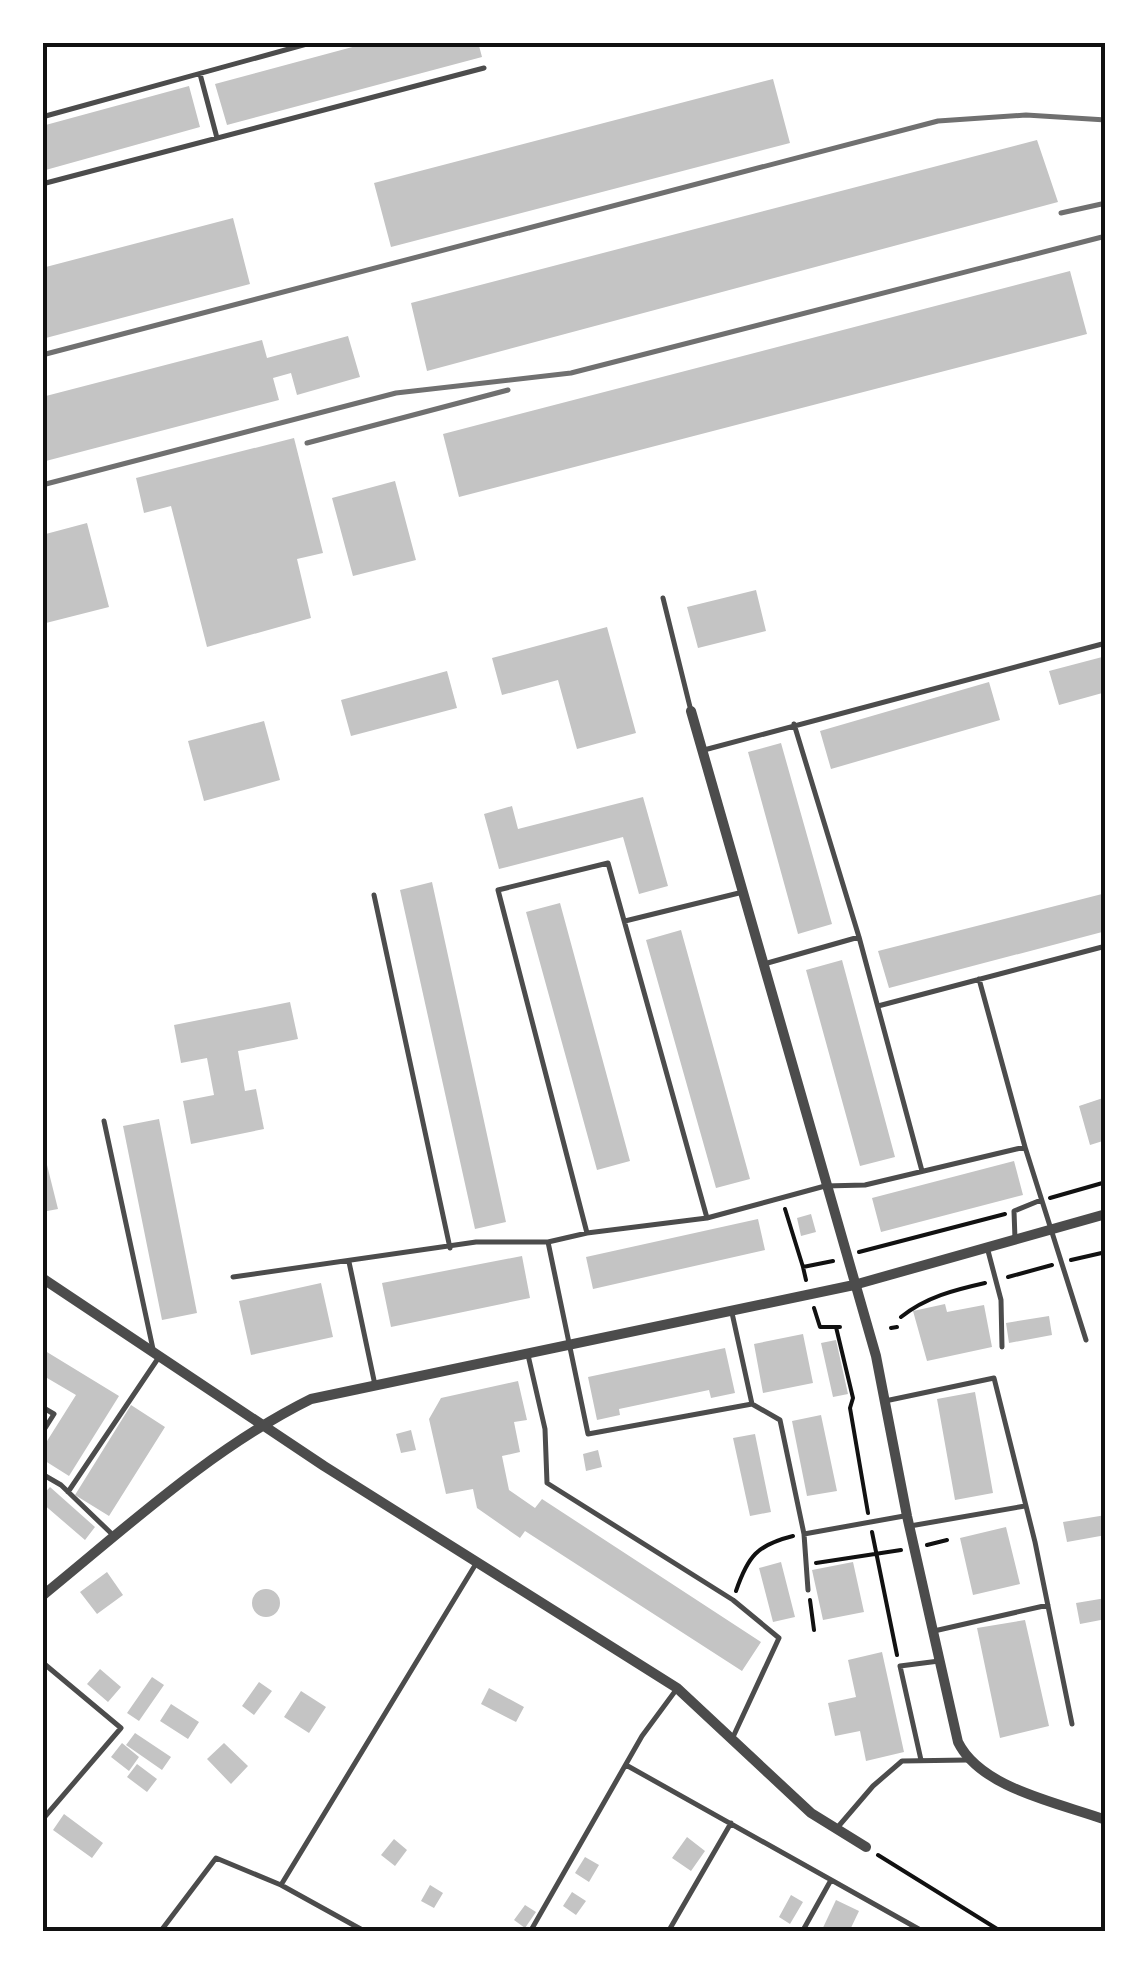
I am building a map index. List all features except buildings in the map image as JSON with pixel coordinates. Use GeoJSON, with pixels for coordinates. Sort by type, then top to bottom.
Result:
{"type":"FeatureCollection","features":[{"type":"Feature","properties":{"kind":"street"},"geometry":{"type":"LineString","coordinates":[[691,711],[885,1401],[954,1730],[970,1760],[1006,1784],[1106,1820]]}},
{"type":"Feature","properties":{"kind":"street"},"geometry":{"type":"LineString","coordinates":[[42,1596],[262,1423],[311,1399],[854,1285],[1106,1214]]}},
{"type":"Feature","properties":{"kind":"street"},"geometry":{"type":"LineString","coordinates":[[42,1278],[324,1466],[678,1688],[811,1813],[866,1847]]}},
{"type":"Feature","properties":{"kind":"lane"},"geometry":{"type":"LineString","coordinates":[[42,117],[314,42]]}},
{"type":"Feature","properties":{"kind":"lane"},"geometry":{"type":"LineString","coordinates":[[42,184],[484,68]]}},
{"type":"Feature","properties":{"kind":"lane"},"geometry":{"type":"LineString","coordinates":[[200,74],[217,138]]}},
{"type":"Feature","properties":{"kind":"lane"},"geometry":{"type":"LineString","coordinates":[[662,598],[691,711]]}},
{"type":"Feature","properties":{"kind":"lane"},"geometry":{"type":"LineString","coordinates":[[702,750],[1106,643]]}},
{"type":"Feature","properties":{"kind":"lane"},"geometry":{"type":"LineString","coordinates":[[794,724],[860,937],[922,1171]]}},
{"type":"Feature","properties":{"kind":"lane"},"geometry":{"type":"LineString","coordinates":[[587,1234],[498,890],[608,863],[707,1218]]}},
{"type":"Feature","properties":{"kind":"lane"},"geometry":{"type":"LineString","coordinates":[[624,921],[742,892]]}},
{"type":"Feature","properties":{"kind":"lane"},"geometry":{"type":"LineString","coordinates":[[374,895],[450,1248]]}},
{"type":"Feature","properties":{"kind":"lane"},"geometry":{"type":"LineString","coordinates":[[764,964],[860,937]]}},
{"type":"Feature","properties":{"kind":"lane"},"geometry":{"type":"LineString","coordinates":[[878,1006],[1106,946]]}},
{"type":"Feature","properties":{"kind":"lane"},"geometry":{"type":"LineString","coordinates":[[979,979],[1025,1147],[1086,1340]]}},
{"type":"Feature","properties":{"kind":"lane"},"geometry":{"type":"LineString","coordinates":[[68,1492],[156,1352],[104,1122]]}},
{"type":"Feature","properties":{"kind":"lane"},"geometry":{"type":"LineString","coordinates":[[233,1277],[476,1242],[548,1242],[707,1218],[825,1186],[865,1185],[1025,1147]]}},
{"type":"Feature","properties":{"kind":"lane"},"geometry":{"type":"LineString","coordinates":[[1015,1239],[1014,1211],[1041,1200]]}},
{"type":"Feature","properties":{"kind":"lane"},"geometry":{"type":"LineString","coordinates":[[548,1242],[588,1434],[752,1404],[780,1420],[804,1534],[808,1590]]}},
{"type":"Feature","properties":{"kind":"lane"},"geometry":{"type":"LineString","coordinates":[[987,1247],[997,1280],[1002,1347]]}},
{"type":"Feature","properties":{"kind":"lane"},"geometry":{"type":"LineString","coordinates":[[349,1262],[375,1385]]}},
{"type":"Feature","properties":{"kind":"lane"},"geometry":{"type":"LineString","coordinates":[[731,1310],[752,1404]]}},
{"type":"Feature","properties":{"kind":"lane"},"geometry":{"type":"LineString","coordinates":[[528,1352],[545,1428],[546,1483],[733,1600],[779,1638],[731,1740]]}},
{"type":"Feature","properties":{"kind":"lane"},"geometry":{"type":"LineString","coordinates":[[885,1401],[994,1378],[1072,1724]]}},
{"type":"Feature","properties":{"kind":"lane"},"geometry":{"type":"LineString","coordinates":[[42,1407],[54,1414],[42,1433]]}},
{"type":"Feature","properties":{"kind":"lane"},"geometry":{"type":"LineString","coordinates":[[42,1474],[68,1492],[115,1537]]}},
{"type":"Feature","properties":{"kind":"lane"},"geometry":{"type":"LineString","coordinates":[[804,1534],[1025,1506]]}},
{"type":"Feature","properties":{"kind":"lane"},"geometry":{"type":"LineString","coordinates":[[282,1885],[477,1562]]}},
{"type":"Feature","properties":{"kind":"lane"},"geometry":{"type":"LineString","coordinates":[[934,1631],[1048,1605]]}},
{"type":"Feature","properties":{"kind":"lane"},"geometry":{"type":"LineString","coordinates":[[920,1760],[900,1666],[939,1661]]}},
{"type":"Feature","properties":{"kind":"lane"},"geometry":{"type":"LineString","coordinates":[[42,1662],[121,1728],[42,1820]]}},
{"type":"Feature","properties":{"kind":"lane"},"geometry":{"type":"LineString","coordinates":[[530,1932],[642,1736],[678,1688]]}},
{"type":"Feature","properties":{"kind":"lane"},"geometry":{"type":"LineString","coordinates":[[837,1828],[887,1772],[902,1761],[970,1760]]}},
{"type":"Feature","properties":{"kind":"lane"},"geometry":{"type":"LineString","coordinates":[[626,1765],[924,1932]]}},
{"type":"Feature","properties":{"kind":"lane"},"geometry":{"type":"LineString","coordinates":[[668,1932],[731,1823]]}},
{"type":"Feature","properties":{"kind":"lane"},"geometry":{"type":"LineString","coordinates":[[160,1932],[216,1858],[282,1885],[366,1932]]}},
{"type":"Feature","properties":{"kind":"lane"},"geometry":{"type":"LineString","coordinates":[[802,1932],[832,1880]]}},
{"type":"Feature","properties":{"kind":"path"},"geometry":{"type":"LineString","coordinates":[[1041,1200],[1106,1182]]}},
{"type":"Feature","properties":{"kind":"path"},"geometry":{"type":"LineString","coordinates":[[781,1198],[806,1285]]}},
{"type":"Feature","properties":{"kind":"path"},"geometry":{"type":"LineString","coordinates":[[859,1252],[1014,1211]]}},
{"type":"Feature","properties":{"kind":"path"},"geometry":{"type":"LineString","coordinates":[[900,1317],[944,1293],[1106,1252]]}},
{"type":"Feature","properties":{"kind":"path"},"geometry":{"type":"LineString","coordinates":[[803,1267],[833,1261]]}},
{"type":"Feature","properties":{"kind":"path"},"geometry":{"type":"LineString","coordinates":[[814,1308],[820,1328],[838,1327],[853,1398],[850,1408],[869,1523],[900,1666]]}},
{"type":"Feature","properties":{"kind":"path"},"geometry":{"type":"LineString","coordinates":[[733,1600],[752,1554],[776,1541],[804,1534]]}},
{"type":"Feature","properties":{"kind":"path"},"geometry":{"type":"LineString","coordinates":[[926,1545],[947,1540]]}},
{"type":"Feature","properties":{"kind":"path"},"geometry":{"type":"LineString","coordinates":[[806,1565],[904,1549]]}},
{"type":"Feature","properties":{"kind":"path"},"geometry":{"type":"LineString","coordinates":[[808,1590],[814,1630]]}},
{"type":"Feature","properties":{"kind":"path"},"geometry":{"type":"LineString","coordinates":[[866,1847],[1002,1932]]}},
{"type":"Feature","properties":{"kind":"railway"},"geometry":{"type":"LineString","coordinates":[[42,355],[938,121],[1026,115],[1106,120]]}},
{"type":"Feature","properties":{"kind":"railway"},"geometry":{"type":"LineString","coordinates":[[1061,213],[1106,203]]}},
{"type":"Feature","properties":{"kind":"railway"},"geometry":{"type":"LineString","coordinates":[[42,485],[396,393],[571,373],[1106,236]]}},
{"type":"Feature","properties":{"kind":"railway"},"geometry":{"type":"LineString","coordinates":[[307,443],[508,390]]}}]}
